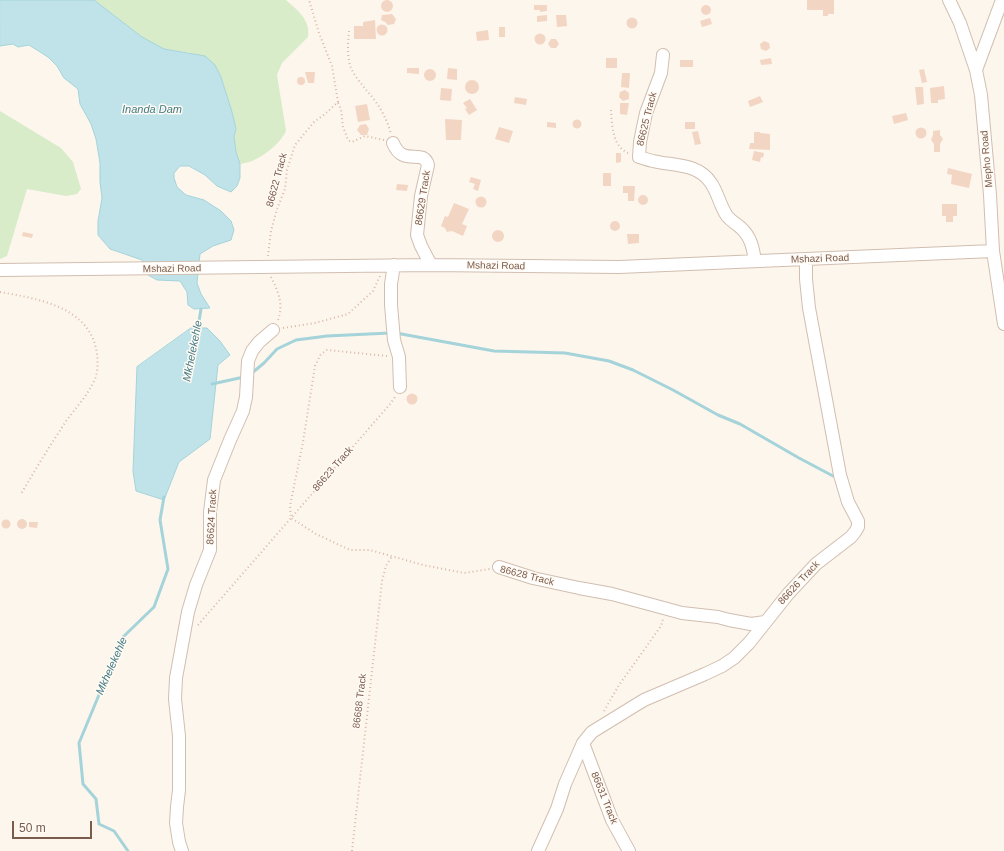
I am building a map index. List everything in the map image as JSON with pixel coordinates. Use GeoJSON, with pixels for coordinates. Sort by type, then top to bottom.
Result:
{"type":"FeatureCollection","features":[{"type":"Feature","properties":{"kind":"street","name":"Mepho Road"},"geometry":{"type":"LineString","coordinates":[[949,0],[960,23],[976,70],[981,95],[990,195],[992,251],[1001,287],[1004,324]]}},
{"type":"Feature","properties":{"kind":"street"},"geometry":{"type":"LineString","coordinates":[[976,70],[1002,0]]}},
{"type":"Feature","properties":{"kind":"street","name":"86625 Track"},"geometry":{"type":"LineString","coordinates":[[663,55],[661,73],[646,113],[638,157],[653,162],[686,166],[698,170],[707,176],[713,185],[728,217],[743,229],[752,244],[755,261]]}},
{"type":"Feature","properties":{"kind":"street","name":"86629 Track"},"geometry":{"type":"LineString","coordinates":[[393,142],[401,155],[424,158],[427,161],[428,172],[421,196],[417,235],[431,265]]}},
{"type":"Feature","properties":{"kind":"street","name":"Mshazi Road"},"geometry":{"type":"LineString","coordinates":[[0,270],[115,270],[389,265],[619,267],[992,251]]}},
{"type":"Feature","properties":{"kind":"street","name":"86626 Track"},"geometry":{"type":"LineString","coordinates":[[583,744],[592,732],[644,700],[705,674],[722,666],[734,658],[749,643],[765,622],[816,564],[851,537],[858,527],[858,521],[848,502],[840,475],[810,308],[806,279],[806,259]]}},
{"type":"Feature","properties":{"kind":"street"},"geometry":{"type":"LineString","coordinates":[[389,265],[394,340],[399,358],[400,387]]}},
{"type":"Feature","properties":{"kind":"street","name":"86624 Track"},"geometry":{"type":"LineString","coordinates":[[182,851],[176,823],[176,807],[179,790],[179,736],[175,699],[176,678],[188,612],[196,585],[210,550],[210,512],[214,480],[243,411],[246,397],[248,362],[252,351],[259,342],[273,330]]}},
{"type":"Feature","properties":{"kind":"street","name":"86628 Track"},"geometry":{"type":"LineString","coordinates":[[499,567],[533,578],[612,594],[669,610],[694,615],[718,617],[741,623],[752,624],[765,622]]}},
{"type":"Feature","properties":{"kind":"street"},"geometry":{"type":"LineString","coordinates":[[538,851],[557,809],[565,784],[583,744]]}},
{"type":"Feature","properties":{"kind":"street","name":"86631 Track"},"geometry":{"type":"LineString","coordinates":[[583,744],[612,820],[629,851]]}},
{"type":"Feature","properties":{"kind":"path"},"geometry":{"type":"LineString","coordinates":[[309,0],[319,33],[332,66],[338,102],[341,109],[343,127],[348,140],[352,142],[365,136],[393,142],[389,128],[378,105],[350,66],[348,51],[349,32]]}},
{"type":"Feature","properties":{"kind":"path","name":"86622 Track"},"geometry":{"type":"LineString","coordinates":[[266,267],[271,231],[277,208],[285,189],[287,170],[295,145],[314,122],[338,102]]}},
{"type":"Feature","properties":{"kind":"path"},"geometry":{"type":"LineString","coordinates":[[611,110],[614,135],[618,144],[625,151],[638,157]]}},
{"type":"Feature","properties":{"kind":"path"},"geometry":{"type":"LineString","coordinates":[[273,330],[315,323],[348,314],[373,290],[389,265]]}},
{"type":"Feature","properties":{"kind":"path"},"geometry":{"type":"LineString","coordinates":[[266,267],[281,301],[279,318],[273,330]]}},
{"type":"Feature","properties":{"kind":"path"},"geometry":{"type":"LineString","coordinates":[[0,292],[37,298],[73,314],[91,333],[96,344],[98,362],[95,380],[85,397],[62,427],[21,494]]}},
{"type":"Feature","properties":{"kind":"path"},"geometry":{"type":"LineString","coordinates":[[291,518],[290,506],[303,442],[315,366],[321,354],[327,350],[399,358]]}},
{"type":"Feature","properties":{"kind":"path","name":"86623 Track"},"geometry":{"type":"LineString","coordinates":[[197,626],[391,403],[400,387]]}},
{"type":"Feature","properties":{"kind":"path","name":"86628 Track"},"geometry":{"type":"LineString","coordinates":[[291,518],[316,534],[350,550],[370,550],[422,564],[464,573],[499,567]]}},
{"type":"Feature","properties":{"kind":"path","name":"86688 Track"},"geometry":{"type":"LineString","coordinates":[[352,851],[382,581],[386,566],[392,556]]}},
{"type":"Feature","properties":{"kind":"path"},"geometry":{"type":"LineString","coordinates":[[604,712],[619,685],[661,626],[663,617],[669,610]]}},
{"type":"Feature","properties":{"kind":"green space"},"geometry":{"type":"Polygon","coordinates":[[[94,0],[286,0],[305,20],[308,37],[282,63],[277,75],[286,131],[281,139],[269,151],[260,157],[250,162],[240,164],[236,152],[234,136],[236,129],[232,112],[221,77],[215,65],[191,53],[164,49],[142,37],[94,0]]]}},
{"type":"Feature","properties":{"kind":"green space"},"geometry":{"type":"Polygon","coordinates":[[[0,111],[61,148],[73,162],[81,189],[77,194],[66,196],[27,189],[7,256],[0,259],[0,111]]]}},
{"type":"Feature","properties":{"kind":"water","name":"Inanda Dam"},"geometry":{"type":"Polygon","coordinates":[[[0,0],[94,0],[142,37],[164,49],[205,56],[215,65],[221,77],[236,129],[234,136],[236,152],[240,164],[240,178],[237,186],[231,192],[217,186],[205,175],[189,166],[180,166],[174,173],[177,187],[186,195],[204,200],[221,211],[231,221],[234,230],[231,240],[213,246],[200,254],[197,283],[201,294],[210,308],[194,309],[188,305],[187,292],[180,281],[157,280],[148,275],[142,260],[110,249],[98,235],[98,221],[102,198],[100,163],[96,139],[91,124],[80,104],[78,89],[64,78],[57,66],[48,57],[29,45],[18,47],[13,44],[0,46],[0,0]]]}},
{"type":"Feature","properties":{"kind":"water"},"geometry":{"type":"Polygon","coordinates":[[[191,328],[207,328],[220,341],[230,355],[218,365],[210,439],[179,462],[164,500],[136,491],[133,471],[137,367],[191,328]]]}},
{"type":"Feature","properties":{"kind":"building"},"geometry":{"type":"Polygon","coordinates":[[[385,0],[389,0],[393,6],[389,12],[385,12],[381,8],[381,4],[385,0]]]}},
{"type":"Feature","properties":{"kind":"building"},"geometry":{"type":"Polygon","coordinates":[[[807,0],[834,0],[834,14],[823,16],[823,10],[807,10],[807,0]]]}},
{"type":"Feature","properties":{"kind":"building"},"geometry":{"type":"Polygon","coordinates":[[[534,5],[547,5],[547,11],[540,12],[540,10],[534,10],[534,5]]]}},
{"type":"Feature","properties":{"kind":"building"},"geometry":{"type":"Polygon","coordinates":[[[704,5],[708,5],[710,6],[710,14],[704,15],[701,12],[701,8],[704,5]]]}},
{"type":"Feature","properties":{"kind":"building"},"geometry":{"type":"Polygon","coordinates":[[[392,14],[396,19],[394,24],[388,25],[381,20],[382,15],[392,14]]]}},
{"type":"Feature","properties":{"kind":"building"},"geometry":{"type":"Polygon","coordinates":[[[547,15],[547,21],[537,22],[537,16],[547,15]]]}},
{"type":"Feature","properties":{"kind":"building"},"geometry":{"type":"Polygon","coordinates":[[[556,15],[566,15],[567,26],[557,27],[556,15]]]}},
{"type":"Feature","properties":{"kind":"building"},"geometry":{"type":"Polygon","coordinates":[[[632,17],[636,19],[638,23],[636,27],[632,29],[628,27],[626,23],[628,19],[632,17]]]}},
{"type":"Feature","properties":{"kind":"building"},"geometry":{"type":"Polygon","coordinates":[[[710,18],[712,24],[702,27],[700,21],[710,18]]]}},
{"type":"Feature","properties":{"kind":"building"},"geometry":{"type":"Polygon","coordinates":[[[375,20],[376,39],[354,39],[354,26],[363,26],[363,22],[375,20]]]}},
{"type":"Feature","properties":{"kind":"building"},"geometry":{"type":"Polygon","coordinates":[[[382,24],[386,26],[388,30],[386,34],[382,36],[378,34],[376,30],[378,26],[382,24]]]}},
{"type":"Feature","properties":{"kind":"building"},"geometry":{"type":"Polygon","coordinates":[[[499,27],[505,27],[505,37],[499,37],[499,27]]]}},
{"type":"Feature","properties":{"kind":"building"},"geometry":{"type":"Polygon","coordinates":[[[488,30],[489,40],[477,41],[476,32],[488,30]]]}},
{"type":"Feature","properties":{"kind":"building"},"geometry":{"type":"Polygon","coordinates":[[[538,34],[542,34],[544,35],[544,43],[538,44],[535,41],[535,37],[538,34]]]}},
{"type":"Feature","properties":{"kind":"building"},"geometry":{"type":"Polygon","coordinates":[[[551,39],[556,39],[559,44],[556,48],[551,48],[548,44],[551,39]]]}},
{"type":"Feature","properties":{"kind":"building"},"geometry":{"type":"Polygon","coordinates":[[[764,41],[769,43],[770,48],[766,51],[761,49],[760,44],[764,41]]]}},
{"type":"Feature","properties":{"kind":"building"},"geometry":{"type":"Polygon","coordinates":[[[606,58],[617,58],[617,68],[606,68],[606,58]]]}},
{"type":"Feature","properties":{"kind":"building"},"geometry":{"type":"Polygon","coordinates":[[[771,58],[772,64],[761,65],[760,60],[771,58]]]}},
{"type":"Feature","properties":{"kind":"building"},"geometry":{"type":"Polygon","coordinates":[[[680,60],[693,60],[693,67],[680,67],[680,60]]]}},
{"type":"Feature","properties":{"kind":"building"},"geometry":{"type":"Polygon","coordinates":[[[407,68],[419,68],[419,74],[407,73],[407,68]]]}},
{"type":"Feature","properties":{"kind":"building"},"geometry":{"type":"Polygon","coordinates":[[[448,68],[457,69],[457,80],[447,79],[448,68]]]}},
{"type":"Feature","properties":{"kind":"building"},"geometry":{"type":"Polygon","coordinates":[[[428,69],[432,69],[436,75],[432,81],[428,81],[424,77],[424,73],[428,69]]]}},
{"type":"Feature","properties":{"kind":"building"},"geometry":{"type":"Polygon","coordinates":[[[924,69],[927,82],[922,83],[919,70],[924,69]]]}},
{"type":"Feature","properties":{"kind":"building"},"geometry":{"type":"Polygon","coordinates":[[[305,72],[315,72],[314,83],[308,83],[305,72]]]}},
{"type":"Feature","properties":{"kind":"building"},"geometry":{"type":"Polygon","coordinates":[[[622,73],[630,73],[629,88],[621,87],[622,73]]]}},
{"type":"Feature","properties":{"kind":"building"},"geometry":{"type":"Polygon","coordinates":[[[299,77],[303,77],[305,81],[303,85],[299,85],[297,83],[297,79],[299,77]]]}},
{"type":"Feature","properties":{"kind":"building"},"geometry":{"type":"Polygon","coordinates":[[[472,80],[477,82],[479,87],[477,92],[472,94],[467,92],[465,87],[467,82],[472,80]]]}},
{"type":"Feature","properties":{"kind":"building"},"geometry":{"type":"Polygon","coordinates":[[[944,86],[945,99],[938,100],[938,103],[931,103],[930,88],[944,86]]]}},
{"type":"Feature","properties":{"kind":"building"},"geometry":{"type":"Polygon","coordinates":[[[915,87],[923,87],[924,104],[917,105],[915,87]]]}},
{"type":"Feature","properties":{"kind":"building"},"geometry":{"type":"Polygon","coordinates":[[[441,88],[452,89],[451,101],[440,100],[441,88]]]}},
{"type":"Feature","properties":{"kind":"building"},"geometry":{"type":"Polygon","coordinates":[[[625,90],[629,93],[629,99],[623,101],[619,97],[620,92],[625,90]]]}},
{"type":"Feature","properties":{"kind":"building"},"geometry":{"type":"Polygon","coordinates":[[[760,96],[763,102],[750,107],[748,101],[760,96]]]}},
{"type":"Feature","properties":{"kind":"building"},"geometry":{"type":"Polygon","coordinates":[[[515,97],[527,99],[526,105],[514,103],[515,97]]]}},
{"type":"Feature","properties":{"kind":"building"},"geometry":{"type":"Polygon","coordinates":[[[470,99],[477,110],[469,115],[465,109],[467,108],[463,103],[470,99]]]}},
{"type":"Feature","properties":{"kind":"building"},"geometry":{"type":"Polygon","coordinates":[[[620,103],[629,103],[627,115],[620,114],[620,103]]]}},
{"type":"Feature","properties":{"kind":"building"},"geometry":{"type":"Polygon","coordinates":[[[367,104],[370,120],[358,122],[355,106],[367,104]]]}},
{"type":"Feature","properties":{"kind":"building"},"geometry":{"type":"Polygon","coordinates":[[[906,113],[908,120],[894,124],[892,116],[906,113]]]}},
{"type":"Feature","properties":{"kind":"building"},"geometry":{"type":"Polygon","coordinates":[[[445,119],[462,120],[461,140],[446,140],[445,119]]]}},
{"type":"Feature","properties":{"kind":"building"},"geometry":{"type":"Polygon","coordinates":[[[575,120],[579,120],[581,124],[579,128],[575,128],[573,126],[573,122],[575,120]]]}},
{"type":"Feature","properties":{"kind":"building"},"geometry":{"type":"Polygon","coordinates":[[[547,122],[556,123],[556,128],[547,127],[547,122]]]}},
{"type":"Feature","properties":{"kind":"building"},"geometry":{"type":"Polygon","coordinates":[[[685,122],[695,122],[695,129],[685,129],[685,122]]]}},
{"type":"Feature","properties":{"kind":"building"},"geometry":{"type":"Polygon","coordinates":[[[366,124],[369,129],[367,135],[361,135],[357,130],[360,125],[366,124]]]}},
{"type":"Feature","properties":{"kind":"building"},"geometry":{"type":"Polygon","coordinates":[[[499,127],[513,131],[509,143],[495,139],[499,127]]]}},
{"type":"Feature","properties":{"kind":"building"},"geometry":{"type":"Polygon","coordinates":[[[919,128],[923,128],[925,129],[925,137],[919,138],[916,135],[916,131],[919,128]]]}},
{"type":"Feature","properties":{"kind":"building"},"geometry":{"type":"Polygon","coordinates":[[[940,130],[940,135],[943,139],[940,144],[940,152],[934,152],[934,144],[931,140],[933,131],[940,130]]]}},
{"type":"Feature","properties":{"kind":"building"},"geometry":{"type":"Polygon","coordinates":[[[698,131],[701,144],[695,145],[692,132],[698,131]]]}},
{"type":"Feature","properties":{"kind":"building"},"geometry":{"type":"Polygon","coordinates":[[[754,132],[770,134],[770,150],[749,149],[750,143],[754,143],[754,132]]]}},
{"type":"Feature","properties":{"kind":"building"},"geometry":{"type":"Polygon","coordinates":[[[754,151],[764,153],[760,162],[752,160],[754,151]]]}},
{"type":"Feature","properties":{"kind":"building"},"geometry":{"type":"Polygon","coordinates":[[[616,153],[621,153],[621,162],[616,163],[616,153]]]}},
{"type":"Feature","properties":{"kind":"building"},"geometry":{"type":"Polygon","coordinates":[[[948,168],[972,174],[969,188],[951,184],[952,175],[947,174],[948,168]]]}},
{"type":"Feature","properties":{"kind":"building"},"geometry":{"type":"Polygon","coordinates":[[[603,173],[611,173],[611,186],[603,186],[603,173]]]}},
{"type":"Feature","properties":{"kind":"building"},"geometry":{"type":"Polygon","coordinates":[[[471,177],[481,180],[478,191],[473,189],[475,184],[469,182],[471,177]]]}},
{"type":"Feature","properties":{"kind":"building"},"geometry":{"type":"Polygon","coordinates":[[[397,184],[408,185],[407,191],[396,190],[397,184]]]}},
{"type":"Feature","properties":{"kind":"building"},"geometry":{"type":"Polygon","coordinates":[[[623,186],[635,186],[634,201],[628,201],[628,193],[623,193],[623,186]]]}},
{"type":"Feature","properties":{"kind":"building"},"geometry":{"type":"Polygon","coordinates":[[[641,195],[645,195],[647,196],[647,204],[641,205],[638,202],[638,198],[641,195]]]}},
{"type":"Feature","properties":{"kind":"building"},"geometry":{"type":"Polygon","coordinates":[[[481,196],[485,198],[487,202],[485,206],[481,208],[477,206],[475,202],[477,198],[481,196]]]}},
{"type":"Feature","properties":{"kind":"building"},"geometry":{"type":"Polygon","coordinates":[[[454,203],[469,209],[462,224],[467,226],[463,236],[452,231],[447,232],[445,228],[441,226],[445,216],[448,217],[454,203]]]}},
{"type":"Feature","properties":{"kind":"building"},"geometry":{"type":"Polygon","coordinates":[[[942,204],[957,204],[957,216],[953,216],[953,222],[946,222],[946,216],[942,216],[942,204]]]}},
{"type":"Feature","properties":{"kind":"building"},"geometry":{"type":"Polygon","coordinates":[[[613,221],[617,221],[619,222],[619,230],[613,231],[610,228],[610,224],[613,221]]]}},
{"type":"Feature","properties":{"kind":"building"},"geometry":{"type":"Polygon","coordinates":[[[496,230],[500,230],[504,236],[500,242],[496,242],[492,238],[492,234],[496,230]]]}},
{"type":"Feature","properties":{"kind":"building"},"geometry":{"type":"Polygon","coordinates":[[[23,232],[33,234],[32,238],[22,236],[23,232]]]}},
{"type":"Feature","properties":{"kind":"building"},"geometry":{"type":"Polygon","coordinates":[[[627,234],[639,234],[639,243],[628,244],[627,234]]]}},
{"type":"Feature","properties":{"kind":"building"},"geometry":{"type":"Polygon","coordinates":[[[412,393],[416,395],[418,399],[416,403],[412,405],[408,403],[406,399],[408,395],[412,393]]]}},
{"type":"Feature","properties":{"kind":"building"},"geometry":{"type":"Polygon","coordinates":[[[20,519],[24,519],[26,520],[26,528],[20,529],[17,526],[17,522],[20,519]]]}},
{"type":"Feature","properties":{"kind":"building"},"geometry":{"type":"Polygon","coordinates":[[[4,520],[8,520],[10,524],[8,528],[4,528],[2,526],[2,522],[4,520]]]}},
{"type":"Feature","properties":{"kind":"building"},"geometry":{"type":"Polygon","coordinates":[[[29,522],[38,522],[37,528],[29,527],[29,522]]]}},
{"type":"Feature","properties":{"kind":"waterway","name":"Mkhelekehle"},"geometry":{"type":"LineString","coordinates":[[197,333],[201,309]]}},
{"type":"Feature","properties":{"kind":"waterway"},"geometry":{"type":"LineString","coordinates":[[252,373],[277,349],[296,340],[327,336],[390,333]]}},
{"type":"Feature","properties":{"kind":"waterway"},"geometry":{"type":"LineString","coordinates":[[396,333],[494,351],[565,353],[609,361],[633,370],[718,415],[740,424],[833,476]]}},
{"type":"Feature","properties":{"kind":"waterway"},"geometry":{"type":"LineString","coordinates":[[212,384],[244,377]]}},
{"type":"Feature","properties":{"kind":"waterway","name":"Mkhelekehle"},"geometry":{"type":"LineString","coordinates":[[128,851],[114,831],[99,824],[96,799],[83,784],[79,743],[123,637],[154,607],[168,569],[160,520],[164,497]]}}]}
